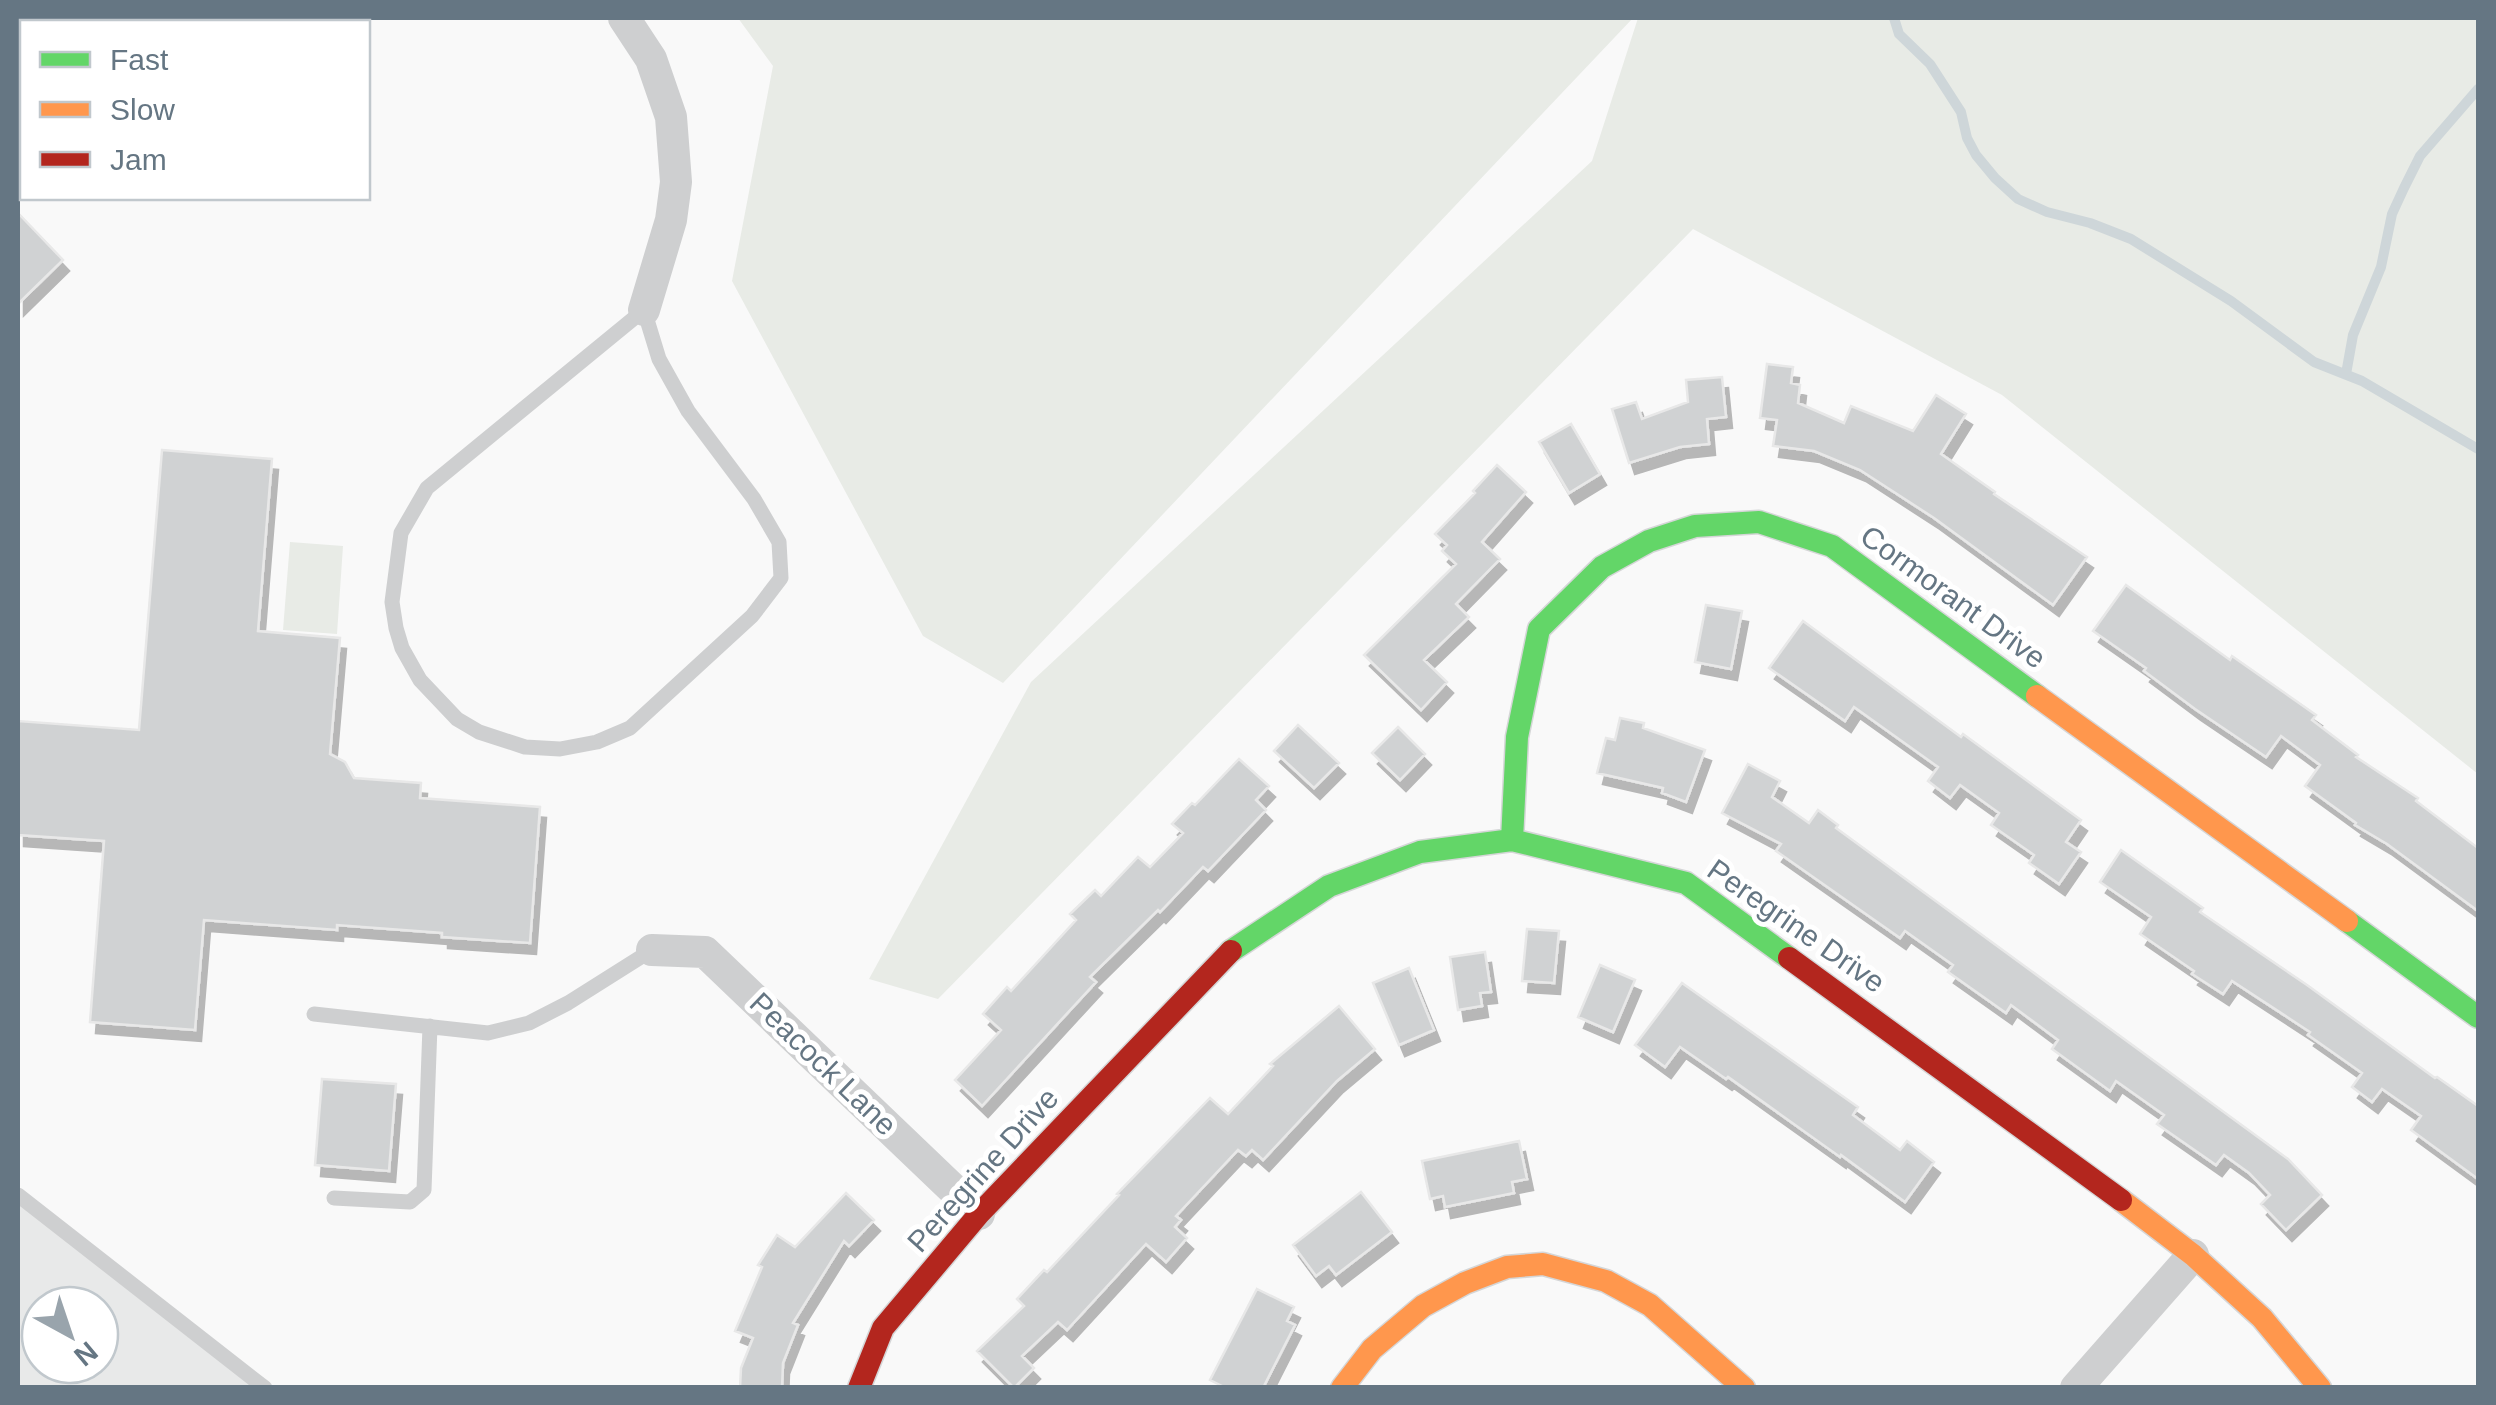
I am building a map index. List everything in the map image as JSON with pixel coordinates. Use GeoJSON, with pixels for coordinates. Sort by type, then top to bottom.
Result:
{"type":"FeatureCollection","features":[{"type":"Feature","properties":{"kind":"street"},"geometry":{"type":"LineString","coordinates":[[624,18],[652,59],[671,117],[676,182],[671,220],[644,310]]}},
{"type":"Feature","properties":{"kind":"street","name":"Cormorant Drive"},"geometry":{"type":"LineString","coordinates":[[1512,840],[1518,737],[1539,629],[1602,567],[1650,541],[1696,526],[1758,522],[1832,546],[2478,1017]]}},
{"type":"Feature","properties":{"kind":"street","name":"Peregrine Drive"},"geometry":{"type":"LineString","coordinates":[[859,1388],[883,1328],[979,1214],[1229,952],[1328,886],[1420,852],[1512,840],[1686,883],[2194,1255],[2262,1318],[2320,1388]]}},
{"type":"Feature","properties":{"kind":"street","name":"Peacock Lane"},"geometry":{"type":"LineString","coordinates":[[652,950],[705,952],[979,1214]]}},
{"type":"Feature","properties":{"kind":"street"},"geometry":{"type":"LineString","coordinates":[[2076,1388],[2194,1255]]}},
{"type":"Feature","properties":{"kind":"street"},"geometry":{"type":"LineString","coordinates":[[1342,1388],[1372,1349],[1423,1306],[1507,1267],[1542,1264],[1606,1280],[1650,1305],[1744,1388]]}},
{"type":"Feature","properties":{"kind":"lane"},"geometry":{"type":"LineString","coordinates":[[644,310],[659,358],[688,410],[754,499],[778,542],[781,578],[752,616],[630,728],[597,742],[560,749],[525,747],[480,732],[457,719],[420,680],[402,648],[392,602],[402,532],[427,488],[644,310]]}},
{"type":"Feature","properties":{"kind":"lane"},"geometry":{"type":"LineString","coordinates":[[314,1014],[488,1033],[529,1023],[652,950]]}},
{"type":"Feature","properties":{"kind":"lane"},"geometry":{"type":"LineString","coordinates":[[334,1198],[410,1202],[424,1190],[430,1026]]}},
{"type":"Feature","properties":{"kind":"lane"},"geometry":{"type":"LineString","coordinates":[[18,1195],[265,1388]]}},
{"type":"Feature","properties":{"kind":"shaded area"},"geometry":{"type":"Polygon","coordinates":[[[738,18],[1633,18],[1003,683],[923,636],[732,281],[773,66],[738,18]]]}},
{"type":"Feature","properties":{"kind":"shaded area"},"geometry":{"type":"Polygon","coordinates":[[[1638,18],[2478,18],[2478,774],[2002,395],[1693,229],[938,999],[869,979],[1031,682],[1592,161],[1638,18]]]}},
{"type":"Feature","properties":{"kind":"shaded area"},"geometry":{"type":"Polygon","coordinates":[[[290,542],[343,546],[337,634],[283,630],[290,542]]]}},
{"type":"Feature","properties":{"kind":"shaded area"},"geometry":{"type":"Polygon","coordinates":[[[18,1195],[265,1387],[18,1387],[18,1195]]]}},
{"type":"Feature","properties":{"kind":"building"},"geometry":{"type":"Polygon","coordinates":[[[18,213],[63,260],[18,304],[18,213]]]}},
{"type":"Feature","properties":{"kind":"building"},"geometry":{"type":"Polygon","coordinates":[[[1767,364],[1793,367],[1791,383],[1800,385],[1798,403],[1844,423],[1851,406],[1913,431],[1936,395],[1966,414],[1941,454],[2087,557],[2053,605],[1934,518],[1860,470],[1814,451],[1773,446],[1777,420],[1760,418],[1767,364]]]}},
{"type":"Feature","properties":{"kind":"building"},"geometry":{"type":"Polygon","coordinates":[[[1722,377],[1726,417],[1707,419],[1709,444],[1680,447],[1629,463],[1612,409],[1636,402],[1642,419],[1688,402],[1686,380],[1722,377]]]}},
{"type":"Feature","properties":{"kind":"building"},"geometry":{"type":"Polygon","coordinates":[[[1571,424],[1600,474],[1569,493],[1539,442],[1571,424]]]}},
{"type":"Feature","properties":{"kind":"building"},"geometry":{"type":"Polygon","coordinates":[[[162,450],[272,459],[258,631],[340,638],[330,754],[345,762],[354,778],[421,783],[420,798],[540,807],[530,943],[337,925],[337,930],[204,920],[195,1030],[90,1022],[104,841],[18,835],[18,721],[139,730],[162,450]]]}},
{"type":"Feature","properties":{"kind":"building"},"geometry":{"type":"Polygon","coordinates":[[[1497,465],[1526,492],[1482,542],[1500,559],[1456,604],[1469,617],[1424,660],[1447,682],[1421,710],[1364,655],[1456,564],[1442,551],[1447,545],[1435,534],[1497,465]]]}},
{"type":"Feature","properties":{"kind":"building"},"geometry":{"type":"Polygon","coordinates":[[[2126,585],[2230,660],[2232,656],[2316,715],[2312,720],[2356,757],[2418,798],[2416,801],[2478,848],[2478,911],[2305,786],[2320,765],[2281,736],[2266,757],[2093,631],[2126,585]]]}},
{"type":"Feature","properties":{"kind":"building"},"geometry":{"type":"Polygon","coordinates":[[[1706,605],[1742,611],[1731,669],[1695,662],[1706,605]]]}},
{"type":"Feature","properties":{"kind":"building"},"geometry":{"type":"Polygon","coordinates":[[[1803,621],[2081,820],[2066,842],[2081,852],[2059,884],[2029,863],[2034,855],[1991,825],[1999,813],[1960,785],[1950,798],[1928,781],[1938,767],[1854,707],[1845,721],[1769,668],[1803,621]]]}},
{"type":"Feature","properties":{"kind":"building"},"geometry":{"type":"Polygon","coordinates":[[[1620,718],[1644,723],[1643,728],[1705,750],[1686,802],[1662,793],[1663,788],[1597,773],[1606,738],[1615,740],[1620,718]]]}},
{"type":"Feature","properties":{"kind":"building"},"geometry":{"type":"Polygon","coordinates":[[[1298,725],[1339,763],[1314,788],[1274,751],[1298,725]]]}},
{"type":"Feature","properties":{"kind":"building"},"geometry":{"type":"Polygon","coordinates":[[[1398,727],[1425,754],[1400,780],[1372,753],[1398,727]]]}},
{"type":"Feature","properties":{"kind":"building"},"geometry":{"type":"Polygon","coordinates":[[[1239,759],[1269,786],[1256,800],[1266,810],[1208,871],[1203,867],[1090,977],[1096,982],[982,1106],[955,1080],[1001,1030],[983,1014],[1007,987],[1011,991],[1076,920],[1070,914],[1095,890],[1101,896],[1138,857],[1150,867],[1183,833],[1172,824],[1239,759]]]}},
{"type":"Feature","properties":{"kind":"building"},"geometry":{"type":"Polygon","coordinates":[[[1748,764],[1780,781],[1772,797],[1809,823],[1818,810],[1838,825],[1836,828],[2288,1159],[2322,1195],[2286,1230],[2261,1204],[2270,1195],[2249,1173],[2224,1155],[2216,1165],[2157,1124],[2164,1115],[2116,1081],[2110,1091],[2052,1049],[2058,1040],[2011,1005],[2006,1013],[1948,972],[1953,965],[1905,931],[1900,938],[1776,851],[1781,844],[1722,813],[1748,764]]]}},
{"type":"Feature","properties":{"kind":"building"},"geometry":{"type":"Polygon","coordinates":[[[2121,850],[2203,908],[2200,912],[2478,1106],[2478,1179],[2411,1130],[2421,1116],[2382,1089],[2372,1102],[2352,1087],[2362,1073],[2308,1035],[2310,1032],[2232,981],[2223,994],[2140,934],[2151,917],[2100,882],[2121,850]]]}},
{"type":"Feature","properties":{"kind":"building"},"geometry":{"type":"Polygon","coordinates":[[[1527,929],[1559,931],[1554,983],[1522,981],[1527,929]]]}},
{"type":"Feature","properties":{"kind":"building"},"geometry":{"type":"Polygon","coordinates":[[[1485,952],[1491,992],[1480,993],[1482,1006],[1458,1010],[1450,957],[1485,952]]]}},
{"type":"Feature","properties":{"kind":"building"},"geometry":{"type":"Polygon","coordinates":[[[1600,965],[1635,980],[1613,1032],[1578,1017],[1600,965]]]}},
{"type":"Feature","properties":{"kind":"building"},"geometry":{"type":"Polygon","coordinates":[[[1409,968],[1434,1030],[1399,1045],[1373,983],[1409,968]]]}},
{"type":"Feature","properties":{"kind":"building"},"geometry":{"type":"Polygon","coordinates":[[[1682,983],[1858,1107],[1853,1115],[1900,1150],[1907,1141],[1934,1162],[1905,1202],[1680,1047],[1665,1067],[1635,1045],[1682,983]]]}},
{"type":"Feature","properties":{"kind":"building"},"geometry":{"type":"Polygon","coordinates":[[[1339,1006],[1375,1049],[1337,1081],[1263,1160],[1252,1150],[1246,1156],[1238,1150],[1176,1216],[1181,1220],[1175,1227],[1187,1238],[1166,1262],[1146,1244],[1067,1330],[1058,1322],[1022,1356],[1034,1368],[1014,1388],[977,1351],[1024,1306],[1017,1299],[1210,1098],[1228,1114],[1273,1066],[1270,1064],[1339,1006]]]}},
{"type":"Feature","properties":{"kind":"building"},"geometry":{"type":"Polygon","coordinates":[[[322,1079],[396,1084],[389,1171],[315,1165],[322,1079]]]}},
{"type":"Feature","properties":{"kind":"building"},"geometry":{"type":"Polygon","coordinates":[[[1519,1141],[1527,1179],[1512,1182],[1514,1193],[1445,1207],[1443,1196],[1430,1199],[1422,1161],[1519,1141]]]}},
{"type":"Feature","properties":{"kind":"building"},"geometry":{"type":"Polygon","coordinates":[[[1361,1192],[1392,1232],[1336,1275],[1329,1266],[1316,1276],[1293,1245],[1361,1192]]]}},
{"type":"Feature","properties":{"kind":"building"},"geometry":{"type":"Polygon","coordinates":[[[846,1193],[874,1220],[849,1246],[844,1241],[793,1323],[798,1325],[783,1363],[782,1388],[740,1388],[741,1368],[753,1338],[735,1331],[762,1267],[758,1265],[777,1235],[795,1247],[846,1193]]]}},
{"type":"Feature","properties":{"kind":"building"},"geometry":{"type":"Polygon","coordinates":[[[1257,1289],[1294,1307],[1287,1321],[1295,1325],[1263,1388],[1226,1388],[1210,1380],[1257,1289]]]}},
{"type":"Feature","properties":{"kind":"waterway"},"geometry":{"type":"LineString","coordinates":[[1894,18],[1899,34],[1930,64],[1961,112],[1976,155],[2018,199],[2131,239],[2231,301],[2314,362],[2362,381],[2478,449]]}},
{"type":"Feature","properties":{"kind":"waterway"},"geometry":{"type":"LineString","coordinates":[[2346,374],[2353,335],[2381,267],[2392,214],[2404,188],[2420,156],[2478,89]]}},
{"type":"Feature","properties":{"kind":"traffic: fast"},"geometry":{"type":"LineString","coordinates":[[1512,840],[1517,737],[1539,629],[1602,567],[1649,541],[1695,526],[1759,522],[1832,546],[2037,696]]}},
{"type":"Feature","properties":{"kind":"traffic: fast"},"geometry":{"type":"LineString","coordinates":[[1231,951],[1329,886],[1420,852],[1512,840],[1686,883],[1789,958]]}},
{"type":"Feature","properties":{"kind":"traffic: fast"},"geometry":{"type":"LineString","coordinates":[[2347,921],[2478,1017]]}},
{"type":"Feature","properties":{"kind":"traffic: slow"},"geometry":{"type":"LineString","coordinates":[[2037,696],[2347,921]]}},
{"type":"Feature","properties":{"kind":"traffic: slow"},"geometry":{"type":"LineString","coordinates":[[2121,1200],[2193,1255],[2262,1318],[2320,1388]]}},
{"type":"Feature","properties":{"kind":"traffic: slow"},"geometry":{"type":"LineString","coordinates":[[1342,1388],[1372,1349],[1423,1306],[1465,1283],[1507,1267],[1543,1264],[1606,1281],[1650,1305],[1744,1388]]}},
{"type":"Feature","properties":{"kind":"traffic: jam"},"geometry":{"type":"LineString","coordinates":[[859,1388],[883,1328],[979,1214],[1231,951]]}},
{"type":"Feature","properties":{"kind":"traffic: jam"},"geometry":{"type":"LineString","coordinates":[[1789,958],[2121,1200]]}}]}
